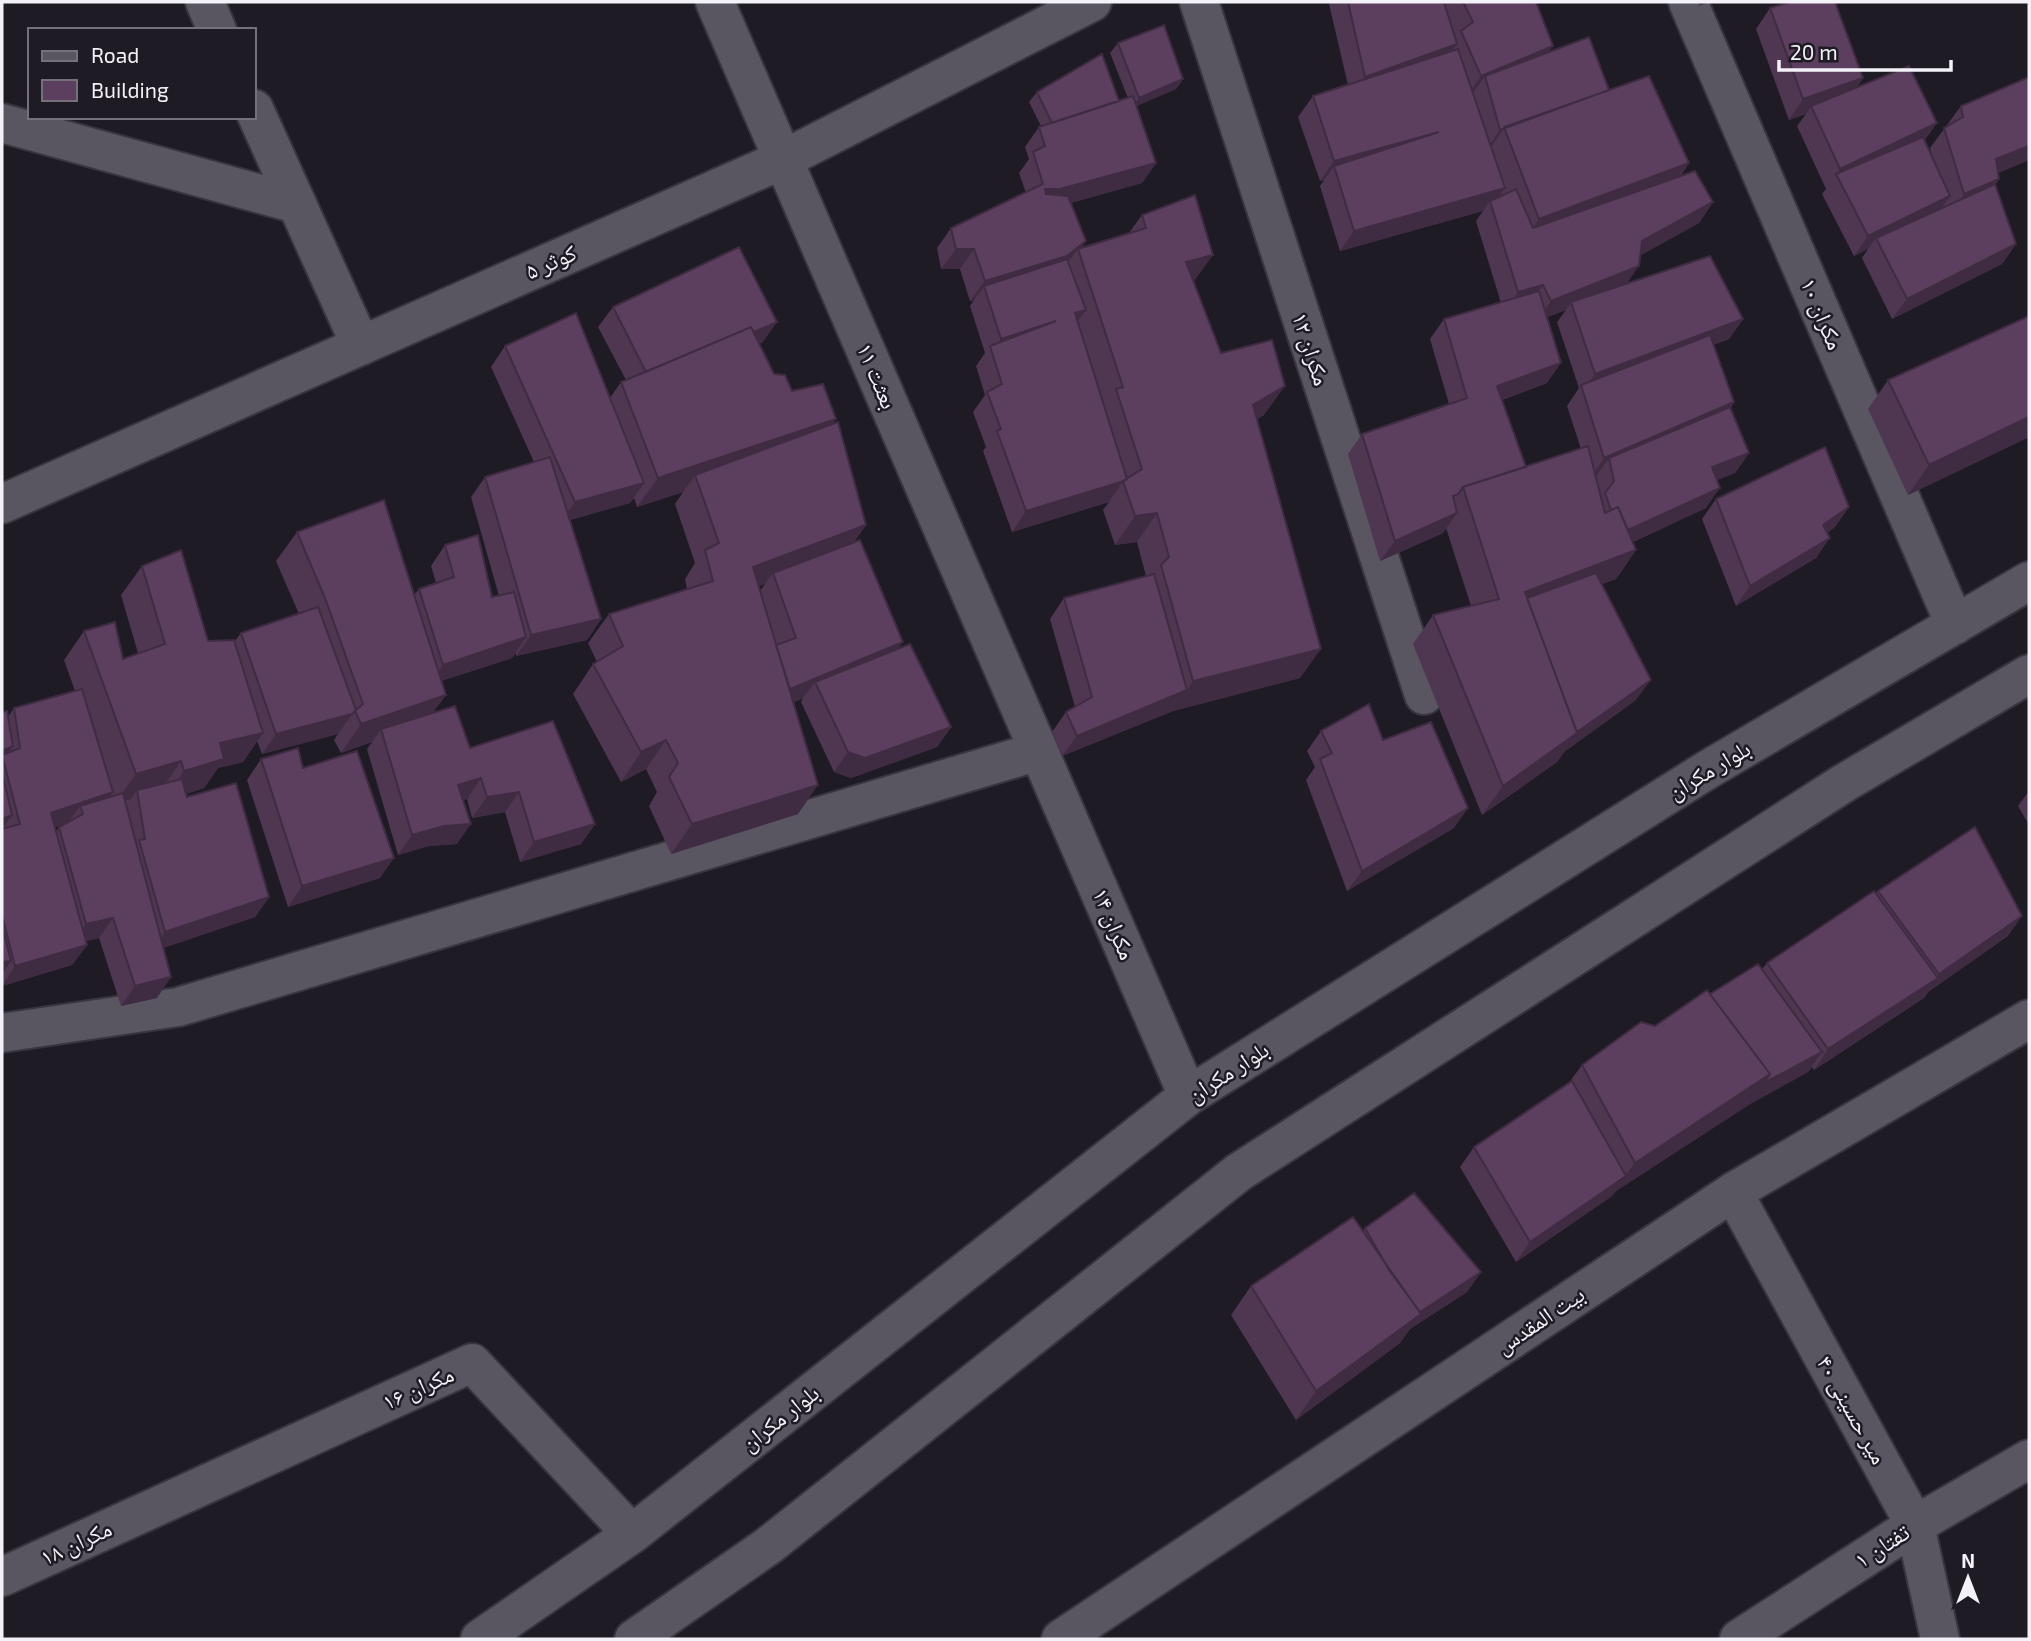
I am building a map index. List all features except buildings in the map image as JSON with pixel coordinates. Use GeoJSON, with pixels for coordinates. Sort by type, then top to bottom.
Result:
{"type":"FeatureCollection","features":[{"type":"Feature","properties":{"kind":"street"},"geometry":{"type":"LineString","coordinates":[[205,2],[216,28]]}},
{"type":"Feature","properties":{"kind":"street","name":"بعثت ۱۱"},"geometry":{"type":"LineString","coordinates":[[715,2],[1039,751]]}},
{"type":"Feature","properties":{"kind":"street","name":"کوثر ۵"},"geometry":{"type":"LineString","coordinates":[[2,504],[784,159],[1091,2]]}},
{"type":"Feature","properties":{"kind":"street","name":"مکران ۱۲"},"geometry":{"type":"LineString","coordinates":[[1199,2],[1424,695]]}},
{"type":"Feature","properties":{"kind":"street","name":"مکران ۱۰"},"geometry":{"type":"LineString","coordinates":[[1688,2],[1955,625]]}},
{"type":"Feature","properties":{"kind":"street"},"geometry":{"type":"LineString","coordinates":[[256,113],[361,346]]}},
{"type":"Feature","properties":{"kind":"street"},"geometry":{"type":"LineString","coordinates":[[2,123],[297,204]]}},
{"type":"Feature","properties":{"kind":"street","name":"بلوار مکران"},"geometry":{"type":"LineString","coordinates":[[480,1639],[632,1534],[1188,1096],[1707,770],[2029,581]]}},
{"type":"Feature","properties":{"kind":"street"},"geometry":{"type":"LineString","coordinates":[[634,1639],[768,1546],[1239,1172],[1844,783],[2029,674]]}},
{"type":"Feature","properties":{"kind":"street"},"geometry":{"type":"LineString","coordinates":[[2,1033],[178,1007],[1039,751]]}},
{"type":"Feature","properties":{"kind":"street","name":"مکران ۱۴"},"geometry":{"type":"LineString","coordinates":[[1039,751],[1188,1096]]}},
{"type":"Feature","properties":{"kind":"street","name":"بیت المقدس"},"geometry":{"type":"LineString","coordinates":[[1061,1639],[1732,1192],[2029,1019]]}},
{"type":"Feature","properties":{"kind":"street","name":"میر حسینی ۴۰"},"geometry":{"type":"LineString","coordinates":[[1732,1192],[1915,1525],[1940,1639]]}},
{"type":"Feature","properties":{"kind":"street","name":"مکران ۱۶"},"geometry":{"type":"LineString","coordinates":[[151,1509],[472,1363],[632,1534]]}},
{"type":"Feature","properties":{"kind":"street","name":"تفتان ۱"},"geometry":{"type":"LineString","coordinates":[[1739,1639],[1915,1525],[2029,1459]]}},
{"type":"Feature","properties":{"kind":"street","name":"مکران ۱۸"},"geometry":{"type":"LineString","coordinates":[[2,1577],[151,1509]]}}]}
